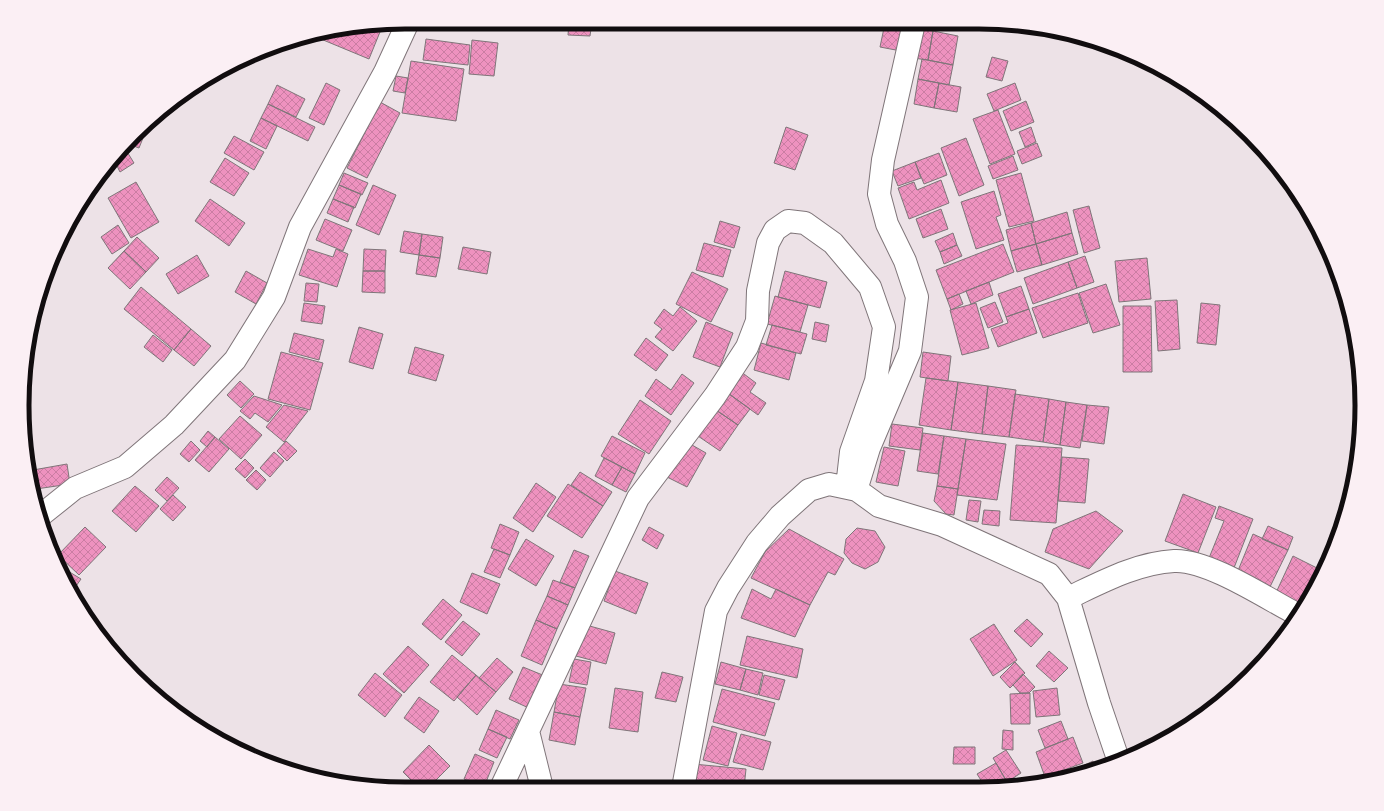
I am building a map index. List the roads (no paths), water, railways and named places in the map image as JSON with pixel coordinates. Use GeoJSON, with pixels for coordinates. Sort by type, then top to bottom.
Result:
{"type":"FeatureCollection","features":[{"type":"Feature","properties":{"kind":"street"},"geometry":{"type":"LineString","coordinates":[[45,512],[75,488],[125,467],[174,425],[235,360],[274,297],[300,226],[385,72],[405,29]]}},
{"type":"Feature","properties":{"kind":"street"},"geometry":{"type":"LineString","coordinates":[[852,489],[910,351],[917,297],[905,261],[887,224],[879,194],[883,160],[913,29]]}},
{"type":"Feature","properties":{"kind":"street"},"geometry":{"type":"LineString","coordinates":[[504,782],[638,498],[715,396],[748,347],[757,321],[758,291],[768,242],[775,230],[788,221],[805,223],[833,243],[870,287],[884,327],[876,381],[851,452],[852,489]]}},
{"type":"Feature","properties":{"kind":"street"},"geometry":{"type":"LineString","coordinates":[[684,782],[716,611],[728,588],[757,543],[780,516],[809,490],[829,484],[852,489],[879,506],[942,525],[1049,574],[1068,598],[1099,704],[1117,755]]}},
{"type":"Feature","properties":{"kind":"street"},"geometry":{"type":"LineString","coordinates":[[1068,598],[1135,568],[1175,561],[1198,564],[1291,611]]}},
{"type":"Feature","properties":{"kind":"street"},"geometry":{"type":"LineString","coordinates":[[528,731],[541,782]]}}]}
